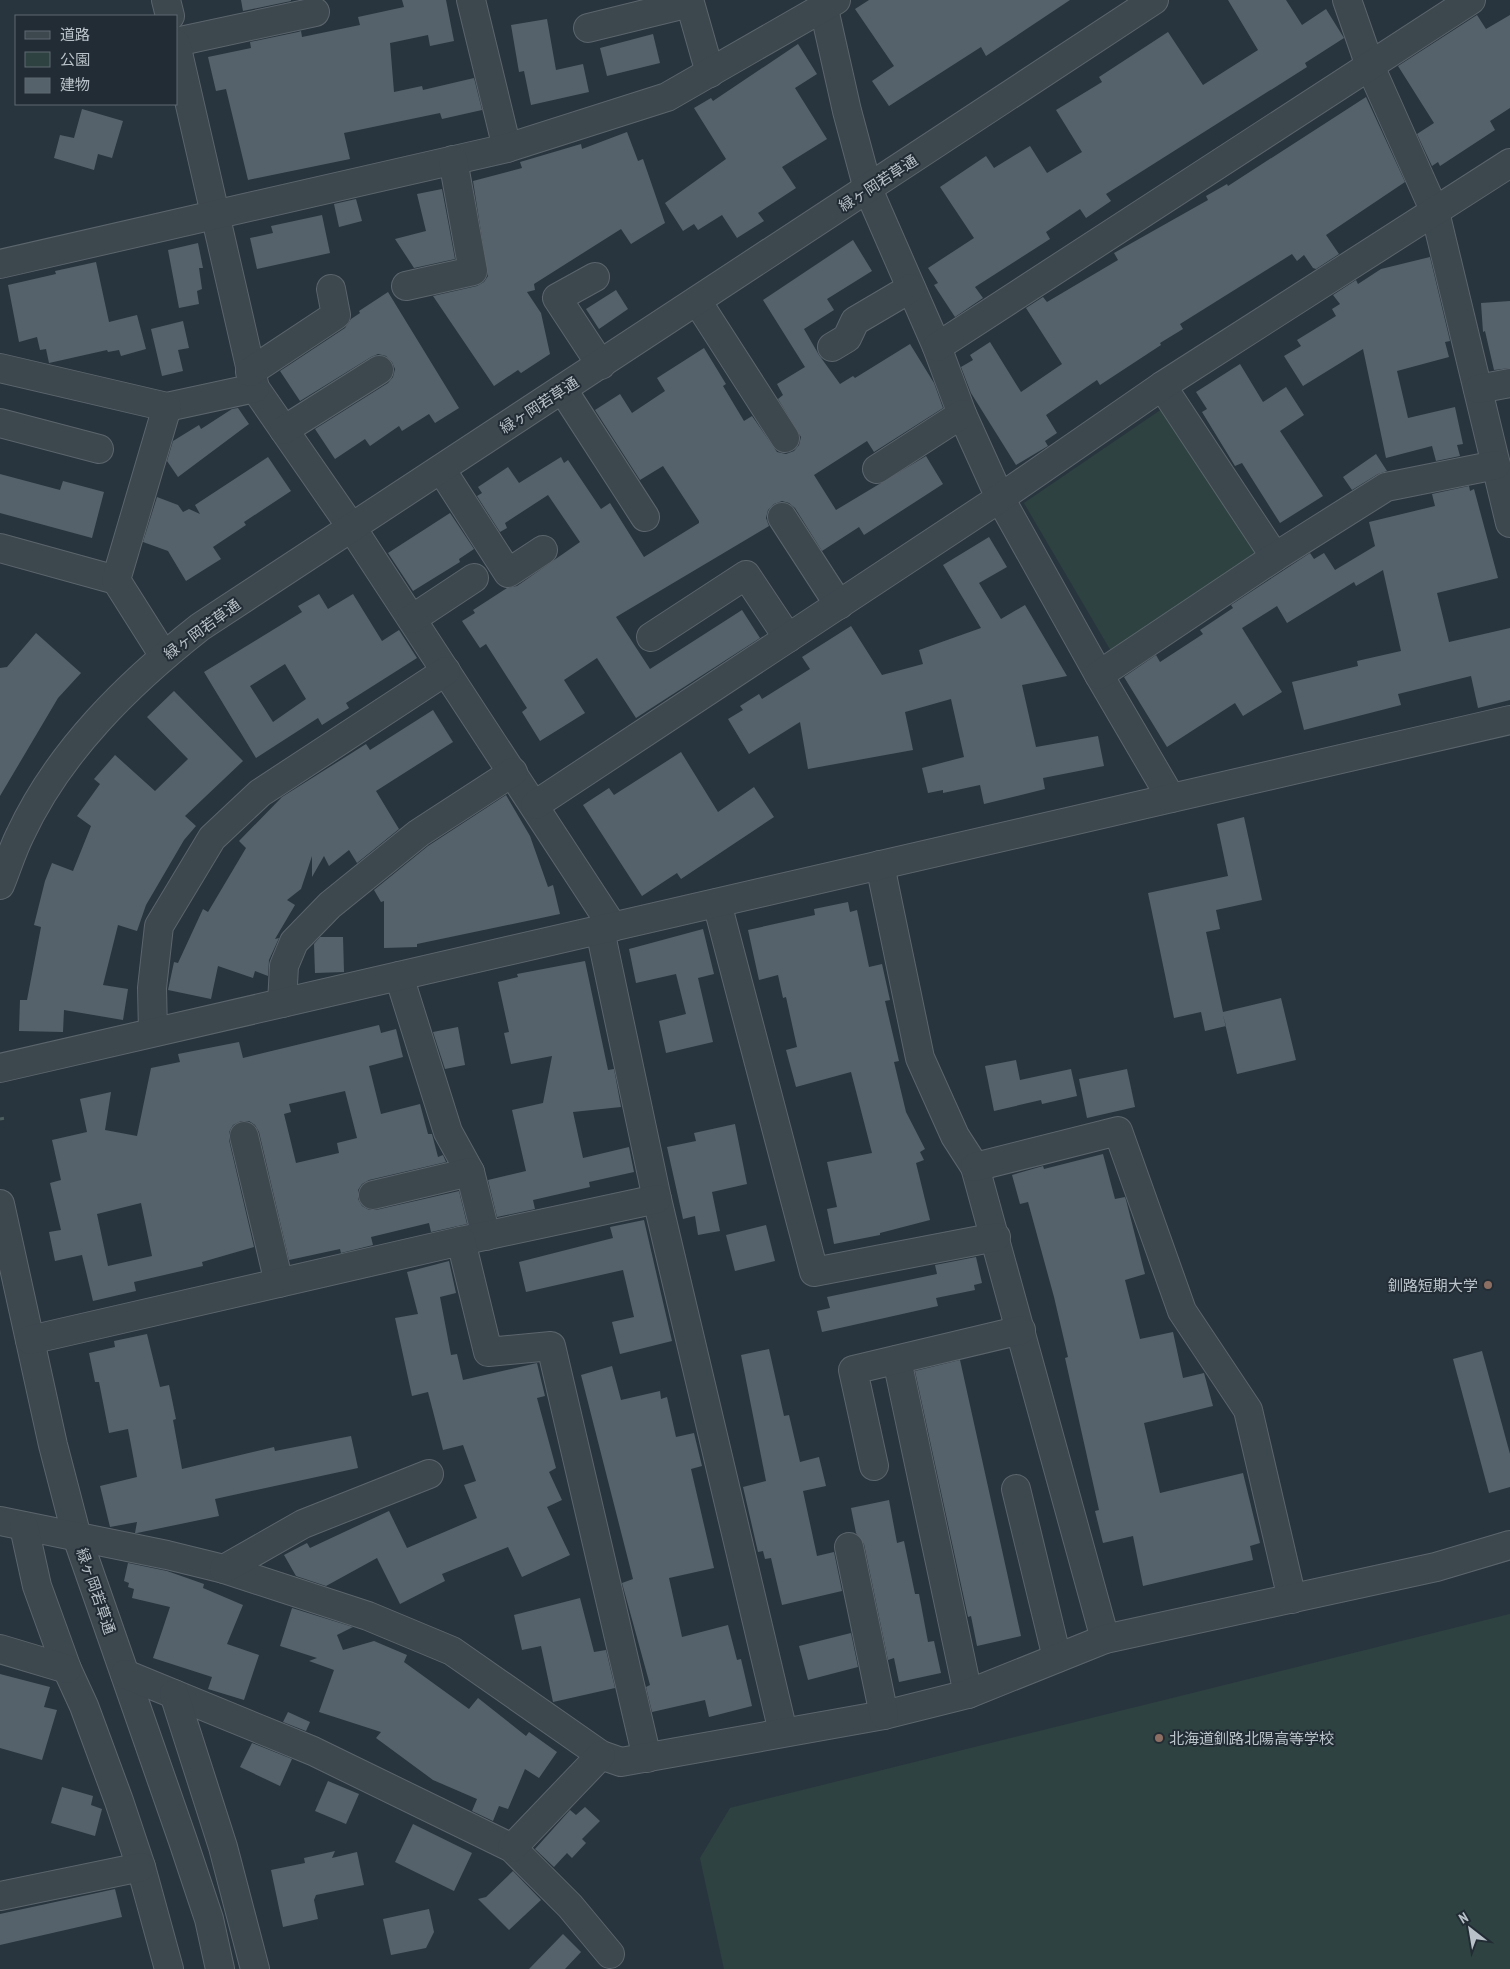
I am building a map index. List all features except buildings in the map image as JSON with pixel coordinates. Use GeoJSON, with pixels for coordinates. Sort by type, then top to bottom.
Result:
{"type":"FeatureCollection","features":[{"type":"Feature","properties":{"kind":"street"},"geometry":{"type":"LineString","coordinates":[[166,0],[170,15]]}},
{"type":"Feature","properties":{"kind":"street"},"geometry":{"type":"LineString","coordinates":[[471,0],[507,148]]}},
{"type":"Feature","properties":{"kind":"street","name":"緑ヶ岡若草通"},"geometry":{"type":"LineString","coordinates":[[0,885],[20,834],[48,784],[95,722],[164,656],[200,627],[1154,0]]}},
{"type":"Feature","properties":{"kind":"street"},"geometry":{"type":"LineString","coordinates":[[1347,0],[1370,66],[1435,212],[1510,523]]}},
{"type":"Feature","properties":{"kind":"street"},"geometry":{"type":"LineString","coordinates":[[937,347],[1471,0]]}},
{"type":"Feature","properties":{"kind":"street"},"geometry":{"type":"LineString","coordinates":[[588,28],[690,3],[710,73]]}},
{"type":"Feature","properties":{"kind":"street"},"geometry":{"type":"LineString","coordinates":[[0,262],[216,215],[507,148],[667,97],[827,3],[847,111],[868,189],[937,347],[962,414],[1000,498],[1099,675],[1171,798]]}},
{"type":"Feature","properties":{"kind":"street"},"geometry":{"type":"LineString","coordinates":[[178,43],[315,12]]}},
{"type":"Feature","properties":{"kind":"street"},"geometry":{"type":"LineString","coordinates":[[178,52],[252,380],[535,805],[606,928],[657,1200],[783,1732]]}},
{"type":"Feature","properties":{"kind":"street"},"geometry":{"type":"LineString","coordinates":[[406,286],[473,271],[453,160]]}},
{"type":"Feature","properties":{"kind":"street"},"geometry":{"type":"LineString","coordinates":[[535,805],[1000,498],[1162,386],[1510,162]]}},
{"type":"Feature","properties":{"kind":"street"},"geometry":{"type":"LineString","coordinates":[[595,277],[557,298],[600,365]]}},
{"type":"Feature","properties":{"kind":"street"},"geometry":{"type":"LineString","coordinates":[[832,347],[847,338],[855,321],[911,288]]}},
{"type":"Feature","properties":{"kind":"street"},"geometry":{"type":"LineString","coordinates":[[0,368],[167,407],[252,380],[336,315],[331,289]]}},
{"type":"Feature","properties":{"kind":"street"},"geometry":{"type":"LineString","coordinates":[[697,301],[785,438]]}},
{"type":"Feature","properties":{"kind":"street"},"geometry":{"type":"LineString","coordinates":[[284,430],[379,370]]}},
{"type":"Feature","properties":{"kind":"street"},"geometry":{"type":"LineString","coordinates":[[1478,389],[1510,383]]}},
{"type":"Feature","properties":{"kind":"street"},"geometry":{"type":"LineString","coordinates":[[1162,386],[1275,557]]}},
{"type":"Feature","properties":{"kind":"street"},"geometry":{"type":"LineString","coordinates":[[563,390],[645,517]]}},
{"type":"Feature","properties":{"kind":"street"},"geometry":{"type":"LineString","coordinates":[[116,580],[167,407]]}},
{"type":"Feature","properties":{"kind":"street"},"geometry":{"type":"LineString","coordinates":[[877,469],[962,414]]}},
{"type":"Feature","properties":{"kind":"street"},"geometry":{"type":"LineString","coordinates":[[0,424],[99,449]]}},
{"type":"Feature","properties":{"kind":"street"},"geometry":{"type":"LineString","coordinates":[[1099,675],[1275,557],[1386,487],[1496,465]]}},
{"type":"Feature","properties":{"kind":"street"},"geometry":{"type":"LineString","coordinates":[[441,469],[508,573],[543,550]]}},
{"type":"Feature","properties":{"kind":"street"},"geometry":{"type":"LineString","coordinates":[[782,517],[839,605]]}},
{"type":"Feature","properties":{"kind":"street"},"geometry":{"type":"LineString","coordinates":[[0,548],[116,580],[164,656]]}},
{"type":"Feature","properties":{"kind":"street"},"geometry":{"type":"LineString","coordinates":[[651,637],[746,575],[788,638]]}},
{"type":"Feature","properties":{"kind":"street"},"geometry":{"type":"LineString","coordinates":[[412,619],[474,578]]}},
{"type":"Feature","properties":{"kind":"street"},"geometry":{"type":"LineString","coordinates":[[153,1032],[152,988],[160,926],[212,838],[260,794],[446,671]]}},
{"type":"Feature","properties":{"kind":"street"},"geometry":{"type":"LineString","coordinates":[[0,1068],[1510,720]]}},
{"type":"Feature","properties":{"kind":"street"},"geometry":{"type":"LineString","coordinates":[[282,1003],[284,966],[294,942],[330,904],[419,833],[513,772]]}},
{"type":"Feature","properties":{"kind":"street"},"geometry":{"type":"LineString","coordinates":[[880,865],[920,1058],[955,1136],[975,1167],[1022,1330],[1105,1639]]}},
{"type":"Feature","properties":{"kind":"street"},"geometry":{"type":"LineString","coordinates":[[717,903],[814,1272],[996,1237]]}},
{"type":"Feature","properties":{"kind":"street"},"geometry":{"type":"LineString","coordinates":[[399,976],[448,1132],[470,1172],[473,1239],[488,1352],[551,1346],[647,1758]]}},
{"type":"Feature","properties":{"kind":"street"},"geometry":{"type":"LineString","coordinates":[[975,1167],[1118,1131],[1182,1310],[1248,1410],[1292,1599]]}},
{"type":"Feature","properties":{"kind":"street"},"geometry":{"type":"LineString","coordinates":[[244,1136],[279,1283]]}},
{"type":"Feature","properties":{"kind":"street"},"geometry":{"type":"LineString","coordinates":[[373,1195],[470,1172]]}},
{"type":"Feature","properties":{"kind":"street"},"geometry":{"type":"LineString","coordinates":[[30,1340],[473,1239],[657,1200]]}},
{"type":"Feature","properties":{"kind":"street","name":"緑ヶ岡若草通"},"geometry":{"type":"LineString","coordinates":[[0,1204],[4,1237],[30,1340],[53,1445],[77,1537],[200,1893],[220,1969]]}},
{"type":"Feature","properties":{"kind":"street"},"geometry":{"type":"LineString","coordinates":[[874,1466],[853,1370],[1022,1330]]}},
{"type":"Feature","properties":{"kind":"street"},"geometry":{"type":"LineString","coordinates":[[897,1360],[968,1694]]}},
{"type":"Feature","properties":{"kind":"street"},"geometry":{"type":"LineString","coordinates":[[224,1570],[303,1524],[429,1474]]}},
{"type":"Feature","properties":{"kind":"street"},"geometry":{"type":"LineString","coordinates":[[1016,1490],[1057,1658]]}},
{"type":"Feature","properties":{"kind":"street"},"geometry":{"type":"LineString","coordinates":[[12,1524],[167,1555],[224,1570],[368,1616],[452,1651],[601,1756],[621,1762],[884,1715],[968,1694],[1105,1639],[1436,1567],[1510,1545]]}},
{"type":"Feature","properties":{"kind":"street"},"geometry":{"type":"LineString","coordinates":[[12,1524],[38,1586],[67,1669],[84,1706],[141,1867],[169,1969]]}},
{"type":"Feature","properties":{"kind":"street"},"geometry":{"type":"LineString","coordinates":[[849,1547],[884,1715]]}},
{"type":"Feature","properties":{"kind":"street"},"geometry":{"type":"LineString","coordinates":[[0,1649],[67,1669]]}},
{"type":"Feature","properties":{"kind":"street"},"geometry":{"type":"LineString","coordinates":[[125,1674],[313,1751],[512,1848],[570,1906],[610,1954]]}},
{"type":"Feature","properties":{"kind":"street"},"geometry":{"type":"LineString","coordinates":[[174,1694],[223,1847],[254,1969]]}},
{"type":"Feature","properties":{"kind":"street"},"geometry":{"type":"LineString","coordinates":[[512,1848],[601,1756]]}},
{"type":"Feature","properties":{"kind":"street"},"geometry":{"type":"LineString","coordinates":[[0,1896],[141,1867]]}},
{"type":"Feature","properties":{"kind":"path"},"geometry":{"type":"LineString","coordinates":[[0,1119],[6,1118]]}},
{"type":"Feature","properties":{"kind":"green space"},"geometry":{"type":"Polygon","coordinates":[[[1162,409],[1259,553],[1111,651],[1024,503],[1162,409]]]}},
{"type":"Feature","properties":{"kind":"green space","name":"北海道釧路北陽高等学校"},"geometry":{"type":"Polygon","coordinates":[[[1510,1614],[1510,1969],[724,1969],[700,1858],[730,1808],[1510,1614]]]}},
{"type":"Feature","properties":{"kind":"place","name":"釧路短期大学"},"geometry":{"type":"Point","coordinates":[1488,1285]}},
{"type":"Feature","properties":{"kind":"place","name":"北海道釧路北陽高等学校"},"geometry":{"type":"Point","coordinates":[1159,1738]}}]}
